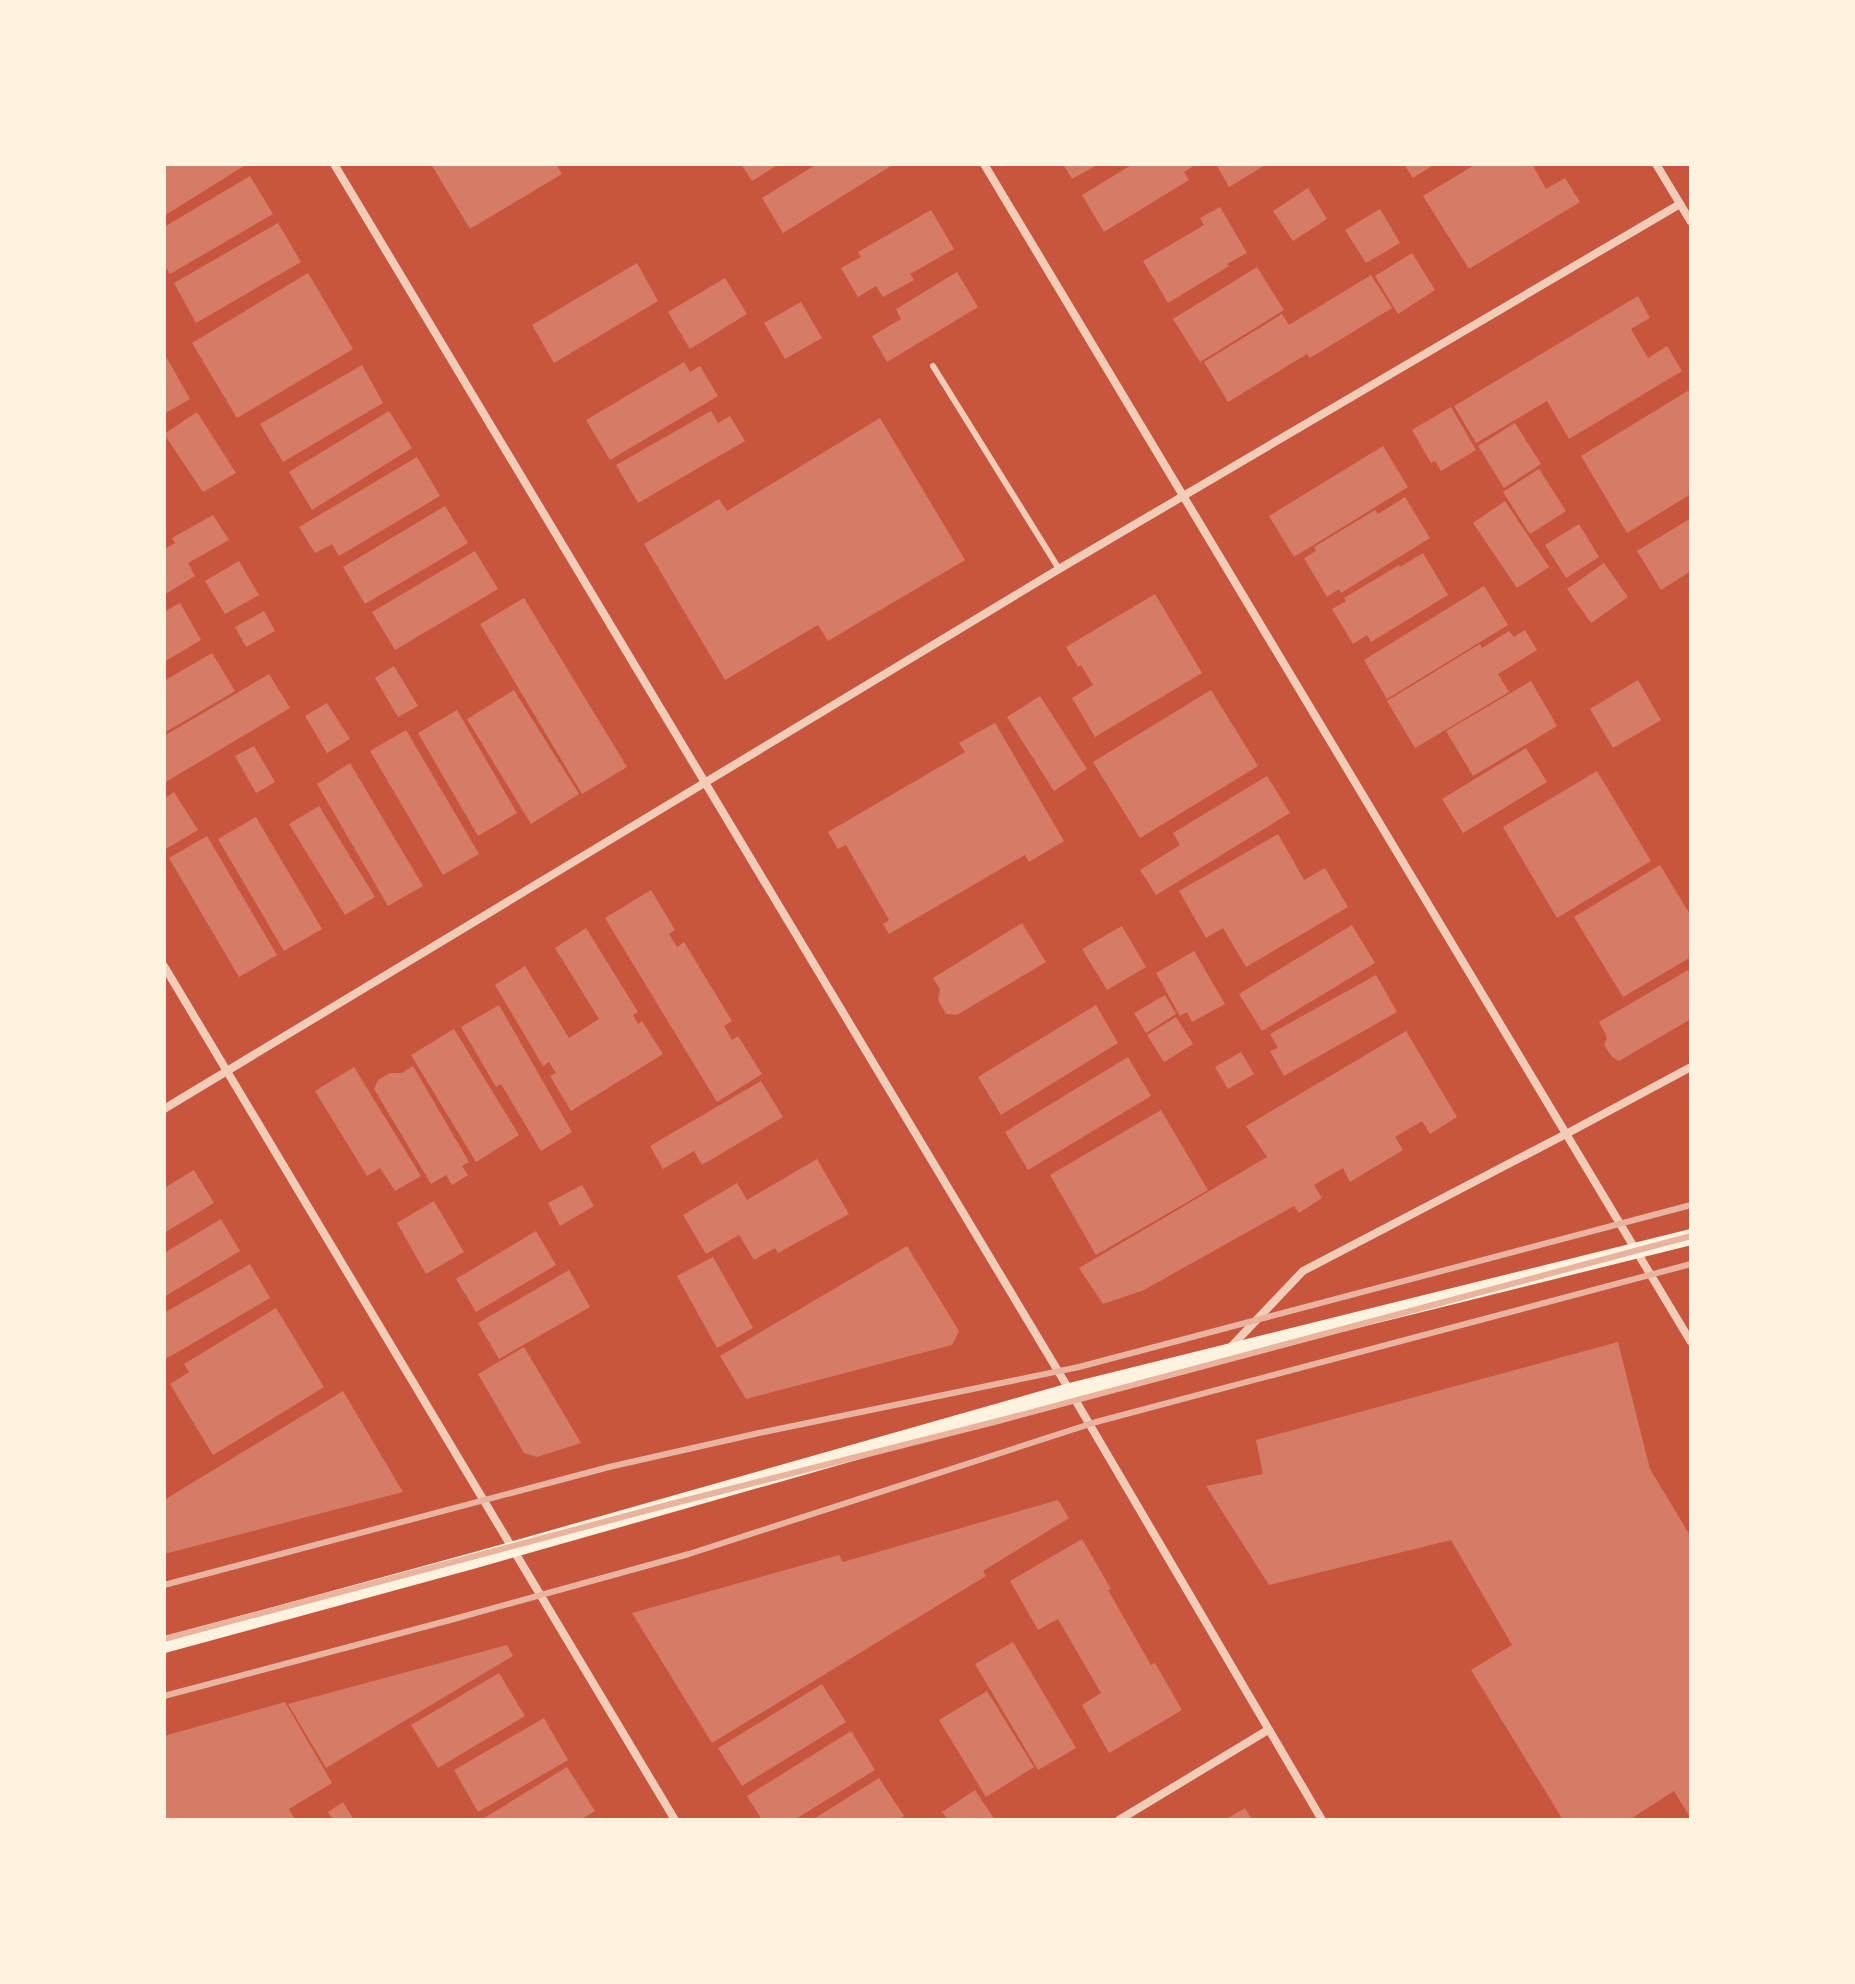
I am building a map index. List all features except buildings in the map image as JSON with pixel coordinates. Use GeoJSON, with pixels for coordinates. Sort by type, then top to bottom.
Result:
{"type":"FeatureCollection","features":[{"type":"Feature","properties":{"kind":"main road"},"geometry":{"type":"LineString","coordinates":[[164,1645],[513,1550],[1070,1391],[1691,1237]]}},
{"type":"Feature","properties":{"kind":"street"},"geometry":{"type":"LineString","coordinates":[[334,164],[1070,1391],[1322,1820]]}},
{"type":"Feature","properties":{"kind":"street"},"geometry":{"type":"LineString","coordinates":[[984,164],[1691,1342]]}},
{"type":"Feature","properties":{"kind":"street"},"geometry":{"type":"LineString","coordinates":[[1656,164],[1691,222]]}},
{"type":"Feature","properties":{"kind":"street"},"geometry":{"type":"LineString","coordinates":[[164,1109],[1059,569],[1680,204]]}},
{"type":"Feature","properties":{"kind":"street"},"geometry":{"type":"LineString","coordinates":[[164,966],[675,1820]]}},
{"type":"Feature","properties":{"kind":"street"},"geometry":{"type":"LineString","coordinates":[[1225,1353],[1303,1271],[1691,1067]]}},
{"type":"Feature","properties":{"kind":"street"},"geometry":{"type":"LineString","coordinates":[[1119,1820],[1268,1730]]}},
{"type":"Feature","properties":{"kind":"lane"},"geometry":{"type":"LineString","coordinates":[[933,366],[1059,569]]}},
{"type":"Feature","properties":{"kind":"railway"},"geometry":{"type":"LineString","coordinates":[[164,1585],[609,1467],[1079,1367],[1691,1205]]}},
{"type":"Feature","properties":{"kind":"railway"},"geometry":{"type":"LineString","coordinates":[[164,1639],[1691,1236]]}},
{"type":"Feature","properties":{"kind":"railway"},"geometry":{"type":"LineString","coordinates":[[164,1696],[689,1554],[1096,1422],[1691,1264]]}}]}
